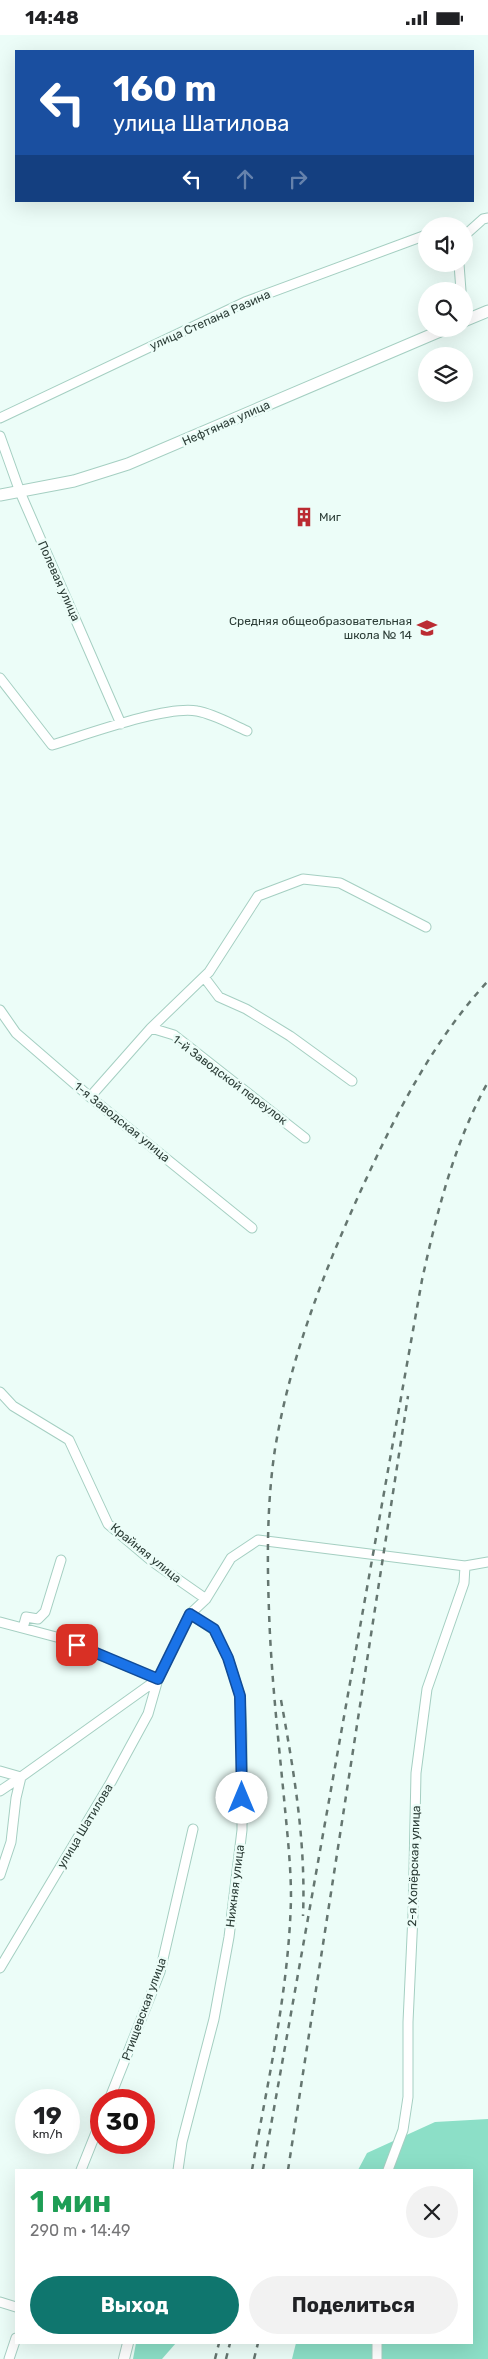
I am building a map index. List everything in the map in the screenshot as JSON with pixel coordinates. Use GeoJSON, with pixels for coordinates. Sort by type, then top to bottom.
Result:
{"type":"FeatureCollection","features":[{"type":"Feature","properties":{"kind":"main road"},"geometry":{"type":"LineString","coordinates":[[473,315],[488,311]]}},
{"type":"Feature","properties":{"kind":"main road","name":"Нефтяная улица"},"geometry":{"type":"LineString","coordinates":[[0,495],[101,474],[128,464],[426,337]]}},
{"type":"Feature","properties":{"kind":"street"},"geometry":{"type":"LineString","coordinates":[[473,228],[488,218]]}},
{"type":"Feature","properties":{"kind":"street","name":"улица Степана Разина"},"geometry":{"type":"LineString","coordinates":[[0,418],[245,303],[418,238]]}},
{"type":"Feature","properties":{"kind":"street","name":"Полевая улица"},"geometry":{"type":"LineString","coordinates":[[0,436],[20,492],[121,724]]}},
{"type":"Feature","properties":{"kind":"street"},"geometry":{"type":"LineString","coordinates":[[0,678],[52,745],[121,724],[182,709],[198,711],[247,731]]}},
{"type":"Feature","properties":{"kind":"street"},"geometry":{"type":"LineString","coordinates":[[90,1097],[151,1027],[204,977],[214,965],[258,897],[303,879],[340,883],[426,927]]}},
{"type":"Feature","properties":{"kind":"street"},"geometry":{"type":"LineString","coordinates":[[204,977],[219,997],[246,1009],[290,1036],[352,1081]]}},
{"type":"Feature","properties":{"kind":"street","name":"1-я Заводская улица"},"geometry":{"type":"LineString","coordinates":[[0,1010],[16,1033],[90,1097],[252,1228]]}},
{"type":"Feature","properties":{"kind":"street","name":"1-й Заводской переулок"},"geometry":{"type":"LineString","coordinates":[[151,1027],[174,1035],[305,1138]]}},
{"type":"Feature","properties":{"kind":"street","name":"Крайняя улица"},"geometry":{"type":"LineString","coordinates":[[0,1392],[13,1405],[70,1440],[108,1524],[153,1562],[206,1599]]}},
{"type":"Feature","properties":{"kind":"street"},"geometry":{"type":"LineString","coordinates":[[190,1614],[206,1599],[231,1558],[258,1540],[465,1566],[488,1562]]}},
{"type":"Feature","properties":{"kind":"street"},"geometry":{"type":"LineString","coordinates":[[23,1628],[26,1617],[38,1619],[45,1612],[61,1560]]}},
{"type":"Feature","properties":{"kind":"street","name":"2-я Хопёрская улица"},"geometry":{"type":"LineString","coordinates":[[388,2169],[403,2130],[408,2097],[408,2022],[413,1915],[416,1773],[427,1689],[464,1583],[465,1566]]}},
{"type":"Feature","properties":{"kind":"street","name":"улица Шатилова"},"geometry":{"type":"LineString","coordinates":[[0,1968],[111,1782],[148,1714],[158,1679],[190,1614]]}},
{"type":"Feature","properties":{"kind":"street","name":"Нижняя улица"},"geometry":{"type":"LineString","coordinates":[[178,2169],[182,2142],[214,2019],[229,1937],[242,1830],[240,1696],[228,1658],[214,1629],[190,1614]]}},
{"type":"Feature","properties":{"kind":"street"},"geometry":{"type":"LineString","coordinates":[[0,1622],[60,1638],[158,1679]]}},
{"type":"Feature","properties":{"kind":"street","name":"улица Шатилова"},"geometry":{"type":"LineString","coordinates":[[0,1791],[158,1679]]}},
{"type":"Feature","properties":{"kind":"street"},"geometry":{"type":"LineString","coordinates":[[0,1771],[21,1777],[16,1797],[12,1842],[0,1875]]}},
{"type":"Feature","properties":{"kind":"street","name":"Ртищевская улица"},"geometry":{"type":"LineString","coordinates":[[113,2089],[160,1972],[193,1829]]}},
{"type":"Feature","properties":{"kind":"street"},"geometry":{"type":"LineString","coordinates":[[82,2169],[90,2149]]}},
{"type":"Feature","properties":{"kind":"street"},"geometry":{"type":"LineString","coordinates":[[0,2302],[15,2307]]}},
{"type":"Feature","properties":{"kind":"street"},"geometry":{"type":"LineString","coordinates":[[9,2359],[15,2341]]}},
{"type":"Feature","properties":{"kind":"street"},"geometry":{"type":"LineString","coordinates":[[124,2359],[128,2344]]}},
{"type":"Feature","properties":{"kind":"street"},"geometry":{"type":"LineString","coordinates":[[376,2344],[377,2359]]}},
{"type":"Feature","properties":{"kind":"green space"},"geometry":{"type":"Polygon","coordinates":[[[488,2119],[488,2359],[292,2359],[296,2344],[473,2344],[473,2169],[359,2169],[367,2153],[435,2122],[488,2119]]]}},
{"type":"Feature","properties":{"kind":"green space"},"geometry":{"type":"Polygon","coordinates":[[[136,2344],[175,2344],[162,2359],[133,2359],[136,2344]]]}},
{"type":"Feature","properties":{"kind":"railway"},"geometry":{"type":"LineString","coordinates":[[252,2169],[282,2000],[291,1898],[289,1848],[273,1681],[268,1591],[270,1489],[281,1415],[310,1315],[334,1251],[375,1160],[402,1106],[432,1054],[468,1004],[488,981]]}},
{"type":"Feature","properties":{"kind":"railway"},"geometry":{"type":"LineString","coordinates":[[263,2169],[422,1280],[448,1178],[465,1129],[488,1082]]}},
{"type":"Feature","properties":{"kind":"railway"},"geometry":{"type":"LineString","coordinates":[[288,2169],[408,1396]]}},
{"type":"Feature","properties":{"kind":"railway"},"geometry":{"type":"LineString","coordinates":[[281,1700],[301,1834],[303,1916]]}},
{"type":"Feature","properties":{"kind":"railway"},"geometry":{"type":"LineString","coordinates":[[215,2359],[219,2344]]}},
{"type":"Feature","properties":{"kind":"railway"},"geometry":{"type":"LineString","coordinates":[[226,2359],[230,2344]]}},
{"type":"Feature","properties":{"kind":"railway"},"geometry":{"type":"LineString","coordinates":[[254,2359],[258,2344]]}},
{"type":"Feature","properties":{"kind":"place","name":"Миг"},"geometry":{"type":"Point","coordinates":[304,517]}},
{"type":"Feature","properties":{"kind":"place","name":"Средняя общеобразовательная школа № 14"},"geometry":{"type":"Point","coordinates":[427,628]}},
{"type":"Feature","properties":{"kind":"route"},"geometry":{"type":"LineString","coordinates":[[77,1645],[158,1679],[190,1614],[214,1629],[228,1658],[240,1696],[242,1798]]}}]}
